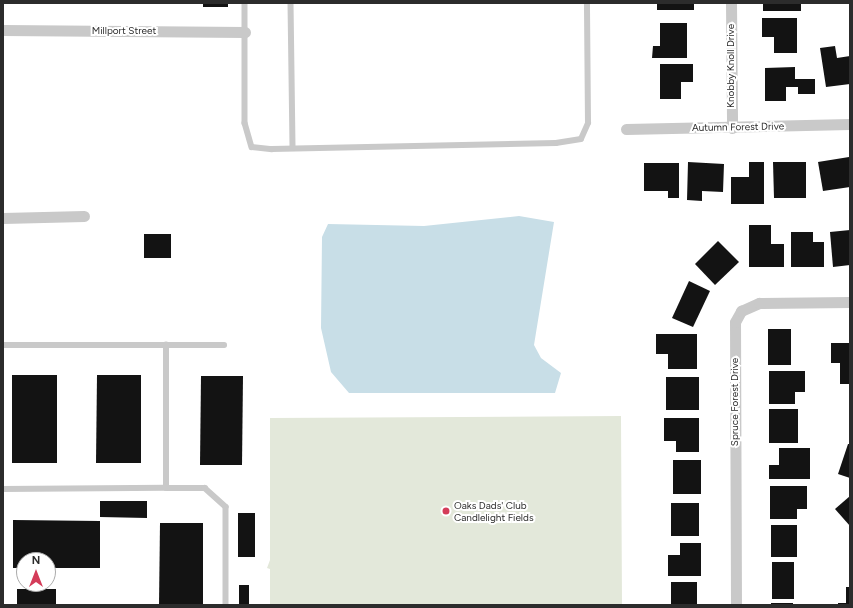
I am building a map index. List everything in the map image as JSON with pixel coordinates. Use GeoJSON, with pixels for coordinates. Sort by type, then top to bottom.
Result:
{"type":"FeatureCollection","features":[{"type":"Feature","properties":{"kind":"street","name":"Knobby Knoll Drive"},"geometry":{"type":"LineString","coordinates":[[731,3],[732,128]]}},
{"type":"Feature","properties":{"kind":"street","name":"Millport Street"},"geometry":{"type":"LineString","coordinates":[[3,30],[245,32]]}},
{"type":"Feature","properties":{"kind":"street","name":"Autumn Forest Drive"},"geometry":{"type":"LineString","coordinates":[[626,129],[732,128],[850,124]]}},
{"type":"Feature","properties":{"kind":"street"},"geometry":{"type":"LineString","coordinates":[[3,218],[84,216]]}},
{"type":"Feature","properties":{"kind":"street","name":"Spruce Forest Drive"},"geometry":{"type":"LineString","coordinates":[[736,605],[735,322],[742,311],[759,303],[850,302]]}},
{"type":"Feature","properties":{"kind":"lane"},"geometry":{"type":"LineString","coordinates":[[245,3],[245,123],[252,147],[293,148],[556,143],[581,139],[588,123],[587,3]]}},
{"type":"Feature","properties":{"kind":"lane"},"geometry":{"type":"LineString","coordinates":[[291,3],[293,148]]}},
{"type":"Feature","properties":{"kind":"lane"},"geometry":{"type":"LineString","coordinates":[[3,345],[224,345]]}},
{"type":"Feature","properties":{"kind":"lane"},"geometry":{"type":"LineString","coordinates":[[166,345],[166,488]]}},
{"type":"Feature","properties":{"kind":"lane"},"geometry":{"type":"LineString","coordinates":[[3,489],[205,488],[226,507],[226,605]]}},
{"type":"Feature","properties":{"kind":"shaded area","name":"Oaks Dads' Club Candlelight Fields"},"geometry":{"type":"Polygon","coordinates":[[[621,416],[622,605],[270,605],[270,569],[267,568],[270,560],[270,418],[621,416]]]}},
{"type":"Feature","properties":{"kind":"water"},"geometry":{"type":"Polygon","coordinates":[[[519,216],[554,222],[534,345],[541,358],[561,373],[555,393],[349,393],[331,372],[321,328],[322,237],[328,224],[424,226],[519,216]]]}},
{"type":"Feature","properties":{"kind":"building"},"geometry":{"type":"Polygon","coordinates":[[[203,3],[228,3],[228,7],[203,7],[203,3]]]}},
{"type":"Feature","properties":{"kind":"building"},"geometry":{"type":"Polygon","coordinates":[[[657,3],[694,3],[694,10],[657,10],[657,3]]]}},
{"type":"Feature","properties":{"kind":"building"},"geometry":{"type":"Polygon","coordinates":[[[763,3],[801,3],[801,11],[763,11],[763,3]]]}},
{"type":"Feature","properties":{"kind":"building"},"geometry":{"type":"Polygon","coordinates":[[[762,18],[797,18],[797,53],[774,53],[774,37],[762,37],[762,18]]]}},
{"type":"Feature","properties":{"kind":"building"},"geometry":{"type":"Polygon","coordinates":[[[660,23],[687,23],[687,58],[652,58],[653,46],[660,46],[660,23]]]}},
{"type":"Feature","properties":{"kind":"building"},"geometry":{"type":"Polygon","coordinates":[[[835,46],[837,58],[850,56],[850,84],[826,87],[820,48],[835,46]]]}},
{"type":"Feature","properties":{"kind":"building"},"geometry":{"type":"Polygon","coordinates":[[[660,64],[693,64],[693,82],[681,82],[681,99],[660,99],[660,64]]]}},
{"type":"Feature","properties":{"kind":"building"},"geometry":{"type":"Polygon","coordinates":[[[795,67],[795,79],[815,79],[815,94],[798,94],[798,87],[786,87],[786,101],[765,101],[765,68],[795,67]]]}},
{"type":"Feature","properties":{"kind":"building"},"geometry":{"type":"Polygon","coordinates":[[[849,157],[850,187],[823,191],[818,162],[849,157]]]}},
{"type":"Feature","properties":{"kind":"building"},"geometry":{"type":"Polygon","coordinates":[[[688,162],[724,164],[723,192],[702,191],[702,201],[687,200],[688,162]]]}},
{"type":"Feature","properties":{"kind":"building"},"geometry":{"type":"Polygon","coordinates":[[[749,162],[764,162],[764,204],[731,204],[731,177],[749,177],[749,162]]]}},
{"type":"Feature","properties":{"kind":"building"},"geometry":{"type":"Polygon","coordinates":[[[773,162],[806,162],[806,198],[774,198],[773,162]]]}},
{"type":"Feature","properties":{"kind":"building"},"geometry":{"type":"Polygon","coordinates":[[[644,163],[679,163],[679,198],[668,198],[668,191],[644,191],[644,163]]]}},
{"type":"Feature","properties":{"kind":"building"},"geometry":{"type":"Polygon","coordinates":[[[749,225],[771,225],[771,244],[784,244],[784,267],[749,267],[749,225]]]}},
{"type":"Feature","properties":{"kind":"building"},"geometry":{"type":"Polygon","coordinates":[[[850,230],[850,265],[833,267],[830,232],[850,230]]]}},
{"type":"Feature","properties":{"kind":"building"},"geometry":{"type":"Polygon","coordinates":[[[791,232],[813,232],[813,242],[824,242],[824,267],[791,267],[791,232]]]}},
{"type":"Feature","properties":{"kind":"building"},"geometry":{"type":"Polygon","coordinates":[[[144,234],[171,234],[171,258],[144,258],[144,234]]]}},
{"type":"Feature","properties":{"kind":"building"},"geometry":{"type":"Polygon","coordinates":[[[718,241],[739,262],[715,285],[695,264],[718,241]]]}},
{"type":"Feature","properties":{"kind":"building"},"geometry":{"type":"Polygon","coordinates":[[[689,281],[710,291],[693,327],[672,318],[689,281]]]}},
{"type":"Feature","properties":{"kind":"building"},"geometry":{"type":"Polygon","coordinates":[[[768,329],[791,329],[791,365],[768,365],[768,329]]]}},
{"type":"Feature","properties":{"kind":"building"},"geometry":{"type":"Polygon","coordinates":[[[656,334],[697,334],[697,369],[668,369],[668,354],[656,354],[656,334]]]}},
{"type":"Feature","properties":{"kind":"building"},"geometry":{"type":"Polygon","coordinates":[[[831,343],[850,343],[850,384],[840,384],[840,363],[831,363],[831,343]]]}},
{"type":"Feature","properties":{"kind":"building"},"geometry":{"type":"Polygon","coordinates":[[[769,371],[805,371],[805,392],[795,392],[795,404],[769,404],[769,371]]]}},
{"type":"Feature","properties":{"kind":"building"},"geometry":{"type":"Polygon","coordinates":[[[12,375],[57,375],[57,463],[12,463],[12,375]]]}},
{"type":"Feature","properties":{"kind":"building"},"geometry":{"type":"Polygon","coordinates":[[[97,375],[141,375],[141,463],[96,463],[97,375]]]}},
{"type":"Feature","properties":{"kind":"building"},"geometry":{"type":"Polygon","coordinates":[[[201,376],[243,376],[242,465],[200,465],[201,376]]]}},
{"type":"Feature","properties":{"kind":"building"},"geometry":{"type":"Polygon","coordinates":[[[666,377],[699,377],[699,410],[666,410],[666,377]]]}},
{"type":"Feature","properties":{"kind":"building"},"geometry":{"type":"Polygon","coordinates":[[[769,409],[798,409],[798,443],[769,443],[769,409]]]}},
{"type":"Feature","properties":{"kind":"building"},"geometry":{"type":"Polygon","coordinates":[[[664,418],[699,418],[699,452],[676,452],[676,441],[664,441],[664,418]]]}},
{"type":"Feature","properties":{"kind":"building"},"geometry":{"type":"Polygon","coordinates":[[[848,444],[850,444],[850,478],[838,474],[848,444]]]}},
{"type":"Feature","properties":{"kind":"building"},"geometry":{"type":"Polygon","coordinates":[[[779,448],[810,448],[810,479],[769,479],[769,465],[779,465],[779,448]]]}},
{"type":"Feature","properties":{"kind":"building"},"geometry":{"type":"Polygon","coordinates":[[[673,460],[701,460],[701,494],[673,494],[673,460]]]}},
{"type":"Feature","properties":{"kind":"building"},"geometry":{"type":"Polygon","coordinates":[[[770,486],[807,486],[807,509],[797,509],[797,519],[770,519],[770,486]]]}},
{"type":"Feature","properties":{"kind":"building"},"geometry":{"type":"Polygon","coordinates":[[[850,496],[850,526],[835,509],[850,496]]]}},
{"type":"Feature","properties":{"kind":"building"},"geometry":{"type":"Polygon","coordinates":[[[100,501],[147,501],[147,518],[100,517],[100,501]]]}},
{"type":"Feature","properties":{"kind":"building"},"geometry":{"type":"Polygon","coordinates":[[[671,503],[699,503],[699,536],[671,536],[671,503]]]}},
{"type":"Feature","properties":{"kind":"building"},"geometry":{"type":"Polygon","coordinates":[[[238,513],[255,513],[255,557],[238,557],[238,513]]]}},
{"type":"Feature","properties":{"kind":"building"},"geometry":{"type":"Polygon","coordinates":[[[13,520],[100,521],[100,568],[56,568],[56,552],[16,552],[16,568],[13,568],[13,520]]]}},
{"type":"Feature","properties":{"kind":"building"},"geometry":{"type":"Polygon","coordinates":[[[160,523],[203,523],[203,605],[159,605],[160,523]]]}},
{"type":"Feature","properties":{"kind":"building"},"geometry":{"type":"Polygon","coordinates":[[[771,525],[797,525],[797,557],[771,557],[771,525]]]}},
{"type":"Feature","properties":{"kind":"building"},"geometry":{"type":"Polygon","coordinates":[[[680,543],[701,543],[701,576],[668,576],[668,555],[680,555],[680,543]]]}},
{"type":"Feature","properties":{"kind":"building"},"geometry":{"type":"Polygon","coordinates":[[[772,562],[794,562],[794,599],[772,599],[772,562]]]}},
{"type":"Feature","properties":{"kind":"building"},"geometry":{"type":"Polygon","coordinates":[[[671,582],[697,582],[697,605],[671,605],[671,582]]]}},
{"type":"Feature","properties":{"kind":"building"},"geometry":{"type":"Polygon","coordinates":[[[239,585],[249,585],[249,605],[239,605],[239,585]]]}},
{"type":"Feature","properties":{"kind":"building"},"geometry":{"type":"Polygon","coordinates":[[[846,587],[850,587],[850,605],[838,605],[838,603],[846,603],[846,587]]]}},
{"type":"Feature","properties":{"kind":"building"},"geometry":{"type":"Polygon","coordinates":[[[17,592],[56,592],[56,605],[17,605],[17,592]]]}},
{"type":"Feature","properties":{"kind":"building"},"geometry":{"type":"Polygon","coordinates":[[[771,603],[793,603],[793,605],[771,605],[771,603]]]}},
{"type":"Feature","properties":{"kind":"place","name":"Oaks Dads' Club Candlelight Fields"},"geometry":{"type":"Point","coordinates":[446,511]}}]}
